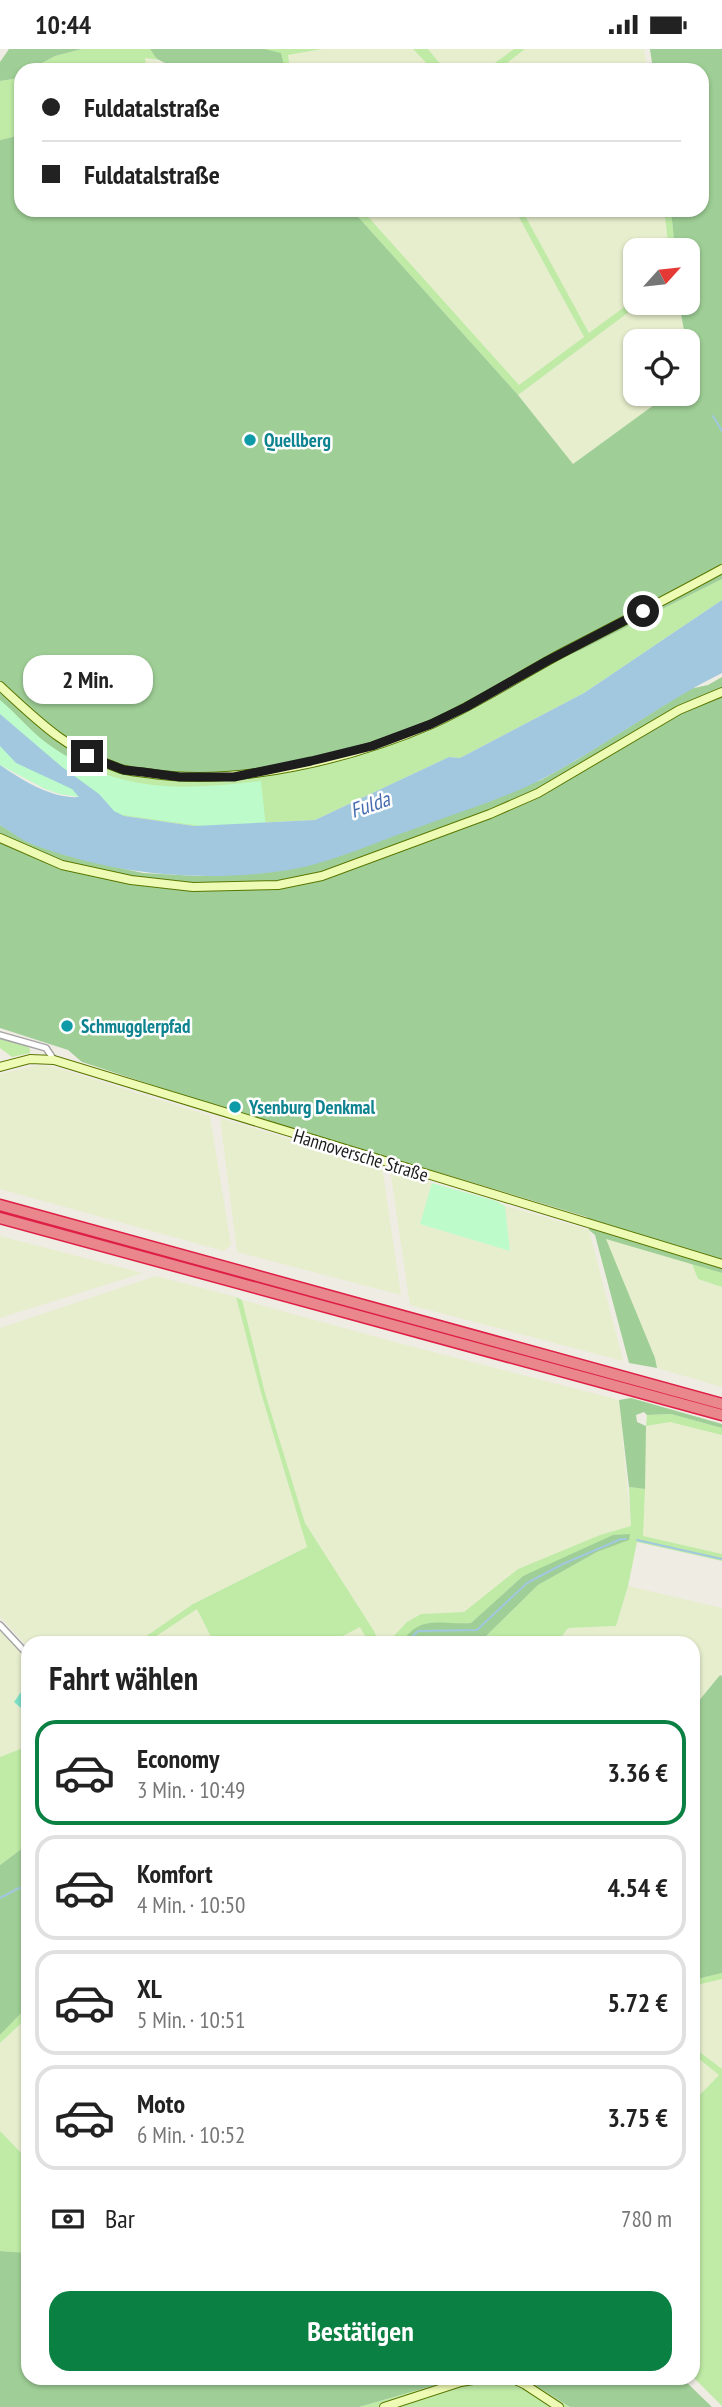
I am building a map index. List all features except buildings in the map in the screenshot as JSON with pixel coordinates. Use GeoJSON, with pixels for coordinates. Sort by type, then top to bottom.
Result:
{"type":"FeatureCollection","features":[{"type":"Feature","properties":{"kind":"highway"},"geometry":{"type":"LineString","coordinates":[[0,1205],[722,1403]]}},
{"type":"Feature","properties":{"kind":"highway"},"geometry":{"type":"LineString","coordinates":[[0,1218],[722,1415]]}},
{"type":"Feature","properties":{"kind":"main road"},"geometry":{"type":"LineString","coordinates":[[0,686],[67,745],[87,756],[124,770],[180,777],[234,777],[372,746],[431,724],[722,569]]}},
{"type":"Feature","properties":{"kind":"main road"},"geometry":{"type":"LineString","coordinates":[[0,838],[24,851],[62,865],[131,880],[193,887],[278,885],[322,876],[502,809],[538,793],[670,714],[722,692]]}},
{"type":"Feature","properties":{"kind":"main road","name":"Hannoversche Straße"},"geometry":{"type":"LineString","coordinates":[[0,1067],[30,1059],[54,1060],[722,1265]]}},
{"type":"Feature","properties":{"kind":"main road"},"geometry":{"type":"LineString","coordinates":[[384,2407],[452,2385]]}},
{"type":"Feature","properties":{"kind":"main road"},"geometry":{"type":"LineString","coordinates":[[526,2385],[559,2407]]}},
{"type":"Feature","properties":{"kind":"street"},"geometry":{"type":"LineString","coordinates":[[0,1035],[46,1048],[54,1060]]}},
{"type":"Feature","properties":{"kind":"street"},"geometry":{"type":"LineString","coordinates":[[0,1625],[21,1648]]}},
{"type":"Feature","properties":{"kind":"green space"},"geometry":{"type":"Polygon","coordinates":[[[9,49],[82,49],[55,56],[42,63],[14,63],[14,78],[0,81],[0,62],[9,49]]]}},
{"type":"Feature","properties":{"kind":"green space"},"geometry":{"type":"Polygon","coordinates":[[[82,49],[150,49],[159,60],[145,58],[146,63],[42,63],[55,56],[82,49]]]}},
{"type":"Feature","properties":{"kind":"green space"},"geometry":{"type":"Polygon","coordinates":[[[150,49],[264,49],[281,53],[283,63],[166,63],[150,49]]]}},
{"type":"Feature","properties":{"kind":"green space"},"geometry":{"type":"Polygon","coordinates":[[[264,49],[322,49],[288,55],[289,63],[282,63],[264,49]]]}},
{"type":"Feature","properties":{"kind":"green space"},"geometry":{"type":"Polygon","coordinates":[[[322,49],[413,49],[426,63],[289,63],[288,55],[322,49]]]}},
{"type":"Feature","properties":{"kind":"green space"},"geometry":{"type":"Polygon","coordinates":[[[413,49],[428,49],[439,63],[426,63],[413,49]]]}},
{"type":"Feature","properties":{"kind":"green space"},"geometry":{"type":"Polygon","coordinates":[[[428,49],[514,49],[495,63],[439,63],[428,49]]]}},
{"type":"Feature","properties":{"kind":"green space"},"geometry":{"type":"Polygon","coordinates":[[[514,49],[525,49],[507,63],[495,63],[514,49]]]}},
{"type":"Feature","properties":{"kind":"green space"},"geometry":{"type":"Polygon","coordinates":[[[525,49],[644,49],[646,63],[507,63],[525,49]]]}},
{"type":"Feature","properties":{"kind":"green space"},"geometry":{"type":"Polygon","coordinates":[[[650,49],[722,49],[722,579],[581,650],[543,666],[513,687],[417,735],[348,759],[237,780],[176,779],[125,774],[69,752],[65,758],[0,714],[0,140],[14,137],[14,217],[358,217],[518,395],[573,464],[653,406],[700,406],[700,329],[684,329],[681,315],[700,315],[700,238],[674,238],[672,217],[709,217],[709,63],[652,63],[650,49]]]}},
{"type":"Feature","properties":{"kind":"green space"},"geometry":{"type":"Polygon","coordinates":[[[145,58],[164,63],[146,63],[145,58]]]}},
{"type":"Feature","properties":{"kind":"green space"},"geometry":{"type":"Polygon","coordinates":[[[13,79],[14,137],[0,140],[0,81],[13,79]]]}},
{"type":"Feature","properties":{"kind":"green space"},"geometry":{"type":"Polygon","coordinates":[[[358,217],[368,217],[519,385],[584,337],[519,217],[526,217],[589,333],[623,308],[625,315],[518,395],[358,217]]]}},
{"type":"Feature","properties":{"kind":"green space"},"geometry":{"type":"Polygon","coordinates":[[[368,217],[519,217],[584,337],[519,386],[368,217]]]}},
{"type":"Feature","properties":{"kind":"green space"},"geometry":{"type":"Polygon","coordinates":[[[526,217],[665,217],[668,238],[623,238],[623,308],[589,334],[526,217]]]}},
{"type":"Feature","properties":{"kind":"green space"},"geometry":{"type":"Polygon","coordinates":[[[665,217],[672,217],[674,238],[668,238],[665,217]]]}},
{"type":"Feature","properties":{"kind":"green space"},"geometry":{"type":"Polygon","coordinates":[[[625,315],[681,315],[684,329],[623,329],[623,406],[653,406],[573,464],[518,395],[625,315]]]}},
{"type":"Feature","properties":{"kind":"green space"},"geometry":{"type":"Polygon","coordinates":[[[722,579],[722,600],[584,693],[460,758],[449,757],[315,820],[194,826],[124,816],[114,811],[65,758],[69,751],[176,779],[237,780],[348,759],[417,735],[467,711],[513,687],[543,666],[581,650],[722,579]]]}},
{"type":"Feature","properties":{"kind":"green space"},"geometry":{"type":"Polygon","coordinates":[[[722,677],[722,1273],[606,1239],[657,1368],[629,1363],[595,1235],[589,1230],[587,1217],[211,1104],[82,1062],[68,1050],[0,1028],[0,825],[30,843],[84,860],[143,873],[197,876],[245,874],[332,858],[541,780],[690,689],[708,685],[722,677]]]}},
{"type":"Feature","properties":{"kind":"green space"},"geometry":{"type":"Polygon","coordinates":[[[0,700],[48,744],[73,760],[124,780],[177,787],[261,781],[266,828],[208,827],[109,813],[79,797],[45,789],[0,765],[0,700]]]}},
{"type":"Feature","properties":{"kind":"green space"},"geometry":{"type":"Polygon","coordinates":[[[0,1037],[27,1046],[30,1053],[12,1057],[0,1048],[0,1037]]]}},
{"type":"Feature","properties":{"kind":"green space"},"geometry":{"type":"Polygon","coordinates":[[[41,1065],[210,1116],[231,1245],[224,1251],[0,1189],[0,1074],[41,1065]]]}},
{"type":"Feature","properties":{"kind":"green space"},"geometry":{"type":"Polygon","coordinates":[[[220,1118],[382,1167],[401,1295],[237,1252],[220,1118]]]}},
{"type":"Feature","properties":{"kind":"green space"},"geometry":{"type":"Polygon","coordinates":[[[390,1169],[432,1183],[420,1224],[510,1251],[505,1206],[589,1230],[623,1361],[410,1305],[390,1169]]]}},
{"type":"Feature","properties":{"kind":"green space"},"geometry":{"type":"Polygon","coordinates":[[[432,1183],[505,1206],[510,1251],[420,1224],[432,1183]]]}},
{"type":"Feature","properties":{"kind":"green space"},"geometry":{"type":"Polygon","coordinates":[[[0,1236],[143,1273],[0,1318],[0,1236]]]}},
{"type":"Feature","properties":{"kind":"green space"},"geometry":{"type":"Polygon","coordinates":[[[605,1238],[692,1264],[698,1279],[722,1287],[722,1387],[657,1368],[605,1238]]]}},
{"type":"Feature","properties":{"kind":"green space"},"geometry":{"type":"Polygon","coordinates":[[[692,1264],[722,1273],[722,1287],[698,1279],[692,1264]]]}},
{"type":"Feature","properties":{"kind":"green space"},"geometry":{"type":"Polygon","coordinates":[[[156,1276],[236,1297],[261,1393],[307,1547],[193,1604],[146,1636],[21,1636],[21,1640],[0,1617],[0,1328],[156,1276]]]}},
{"type":"Feature","properties":{"kind":"green space"},"geometry":{"type":"Polygon","coordinates":[[[236,1297],[242,1300],[265,1393],[305,1523],[376,1636],[365,1636],[360,1627],[343,1636],[210,1636],[197,1609],[156,1636],[146,1636],[193,1604],[307,1547],[261,1393],[236,1297]]]}},
{"type":"Feature","properties":{"kind":"green space"},"geometry":{"type":"Polygon","coordinates":[[[242,1300],[619,1400],[631,1526],[600,1535],[518,1569],[464,1612],[420,1614],[407,1622],[394,1636],[376,1636],[305,1523],[265,1393],[242,1300]]]}},
{"type":"Feature","properties":{"kind":"green space"},"geometry":{"type":"Polygon","coordinates":[[[631,1398],[722,1424],[722,1428],[671,1414],[647,1415],[644,1412],[636,1415],[637,1422],[646,1426],[645,1489],[629,1487],[619,1400],[631,1398]]]}},
{"type":"Feature","properties":{"kind":"green space"},"geometry":{"type":"Polygon","coordinates":[[[671,1414],[722,1428],[722,1435],[670,1422],[646,1426],[647,1415],[671,1414]]]}},
{"type":"Feature","properties":{"kind":"green space"},"geometry":{"type":"Polygon","coordinates":[[[670,1422],[722,1435],[722,1554],[642,1536],[646,1426],[670,1422]]]}},
{"type":"Feature","properties":{"kind":"green space"},"geometry":{"type":"Polygon","coordinates":[[[629,1487],[645,1489],[643,1536],[722,1554],[722,1561],[637,1542],[616,1626],[568,1628],[562,1636],[486,1636],[538,1585],[597,1552],[629,1540],[523,1576],[471,1623],[455,1624],[418,1636],[394,1636],[407,1622],[421,1614],[464,1612],[518,1569],[600,1535],[631,1526],[629,1487]]]}},
{"type":"Feature","properties":{"kind":"green space"},"geometry":{"type":"Polygon","coordinates":[[[630,1534],[629,1540],[597,1552],[538,1585],[486,1636],[407,1636],[424,1624],[471,1623],[523,1576],[613,1535],[630,1534]]]}},
{"type":"Feature","properties":{"kind":"green space"},"geometry":{"type":"Polygon","coordinates":[[[628,1586],[722,1608],[722,1672],[700,1699],[700,1636],[562,1636],[568,1628],[616,1626],[628,1586]]]}},
{"type":"Feature","properties":{"kind":"green space"},"geometry":{"type":"Polygon","coordinates":[[[197,1609],[210,1636],[156,1636],[197,1609]]]}},
{"type":"Feature","properties":{"kind":"green space"},"geometry":{"type":"Polygon","coordinates":[[[361,1627],[366,1636],[343,1636],[361,1627]]]}},
{"type":"Feature","properties":{"kind":"green space"},"geometry":{"type":"Polygon","coordinates":[[[0,1630],[21,1652],[21,1749],[0,1757],[0,1630]]]}},
{"type":"Feature","properties":{"kind":"green space"},"geometry":{"type":"Polygon","coordinates":[[[720,1675],[722,1676],[722,1973],[700,1978],[700,1699],[720,1675]]]}},
{"type":"Feature","properties":{"kind":"green space"},"geometry":{"type":"Polygon","coordinates":[[[21,1692],[21,1708],[14,1702],[21,1692]]]}},
{"type":"Feature","properties":{"kind":"green space"},"geometry":{"type":"Polygon","coordinates":[[[21,1749],[21,1849],[0,1865],[0,1757],[21,1749]]]}},
{"type":"Feature","properties":{"kind":"green space"},"geometry":{"type":"Polygon","coordinates":[[[21,1849],[21,2013],[0,2035],[0,1865],[21,1849]]]}},
{"type":"Feature","properties":{"kind":"green space"},"geometry":{"type":"Polygon","coordinates":[[[722,1973],[722,1979],[700,1984],[700,1978],[722,1973]]]}},
{"type":"Feature","properties":{"kind":"green space"},"geometry":{"type":"Polygon","coordinates":[[[722,1979],[722,2069],[700,2052],[700,1984],[722,1979]]]}},
{"type":"Feature","properties":{"kind":"green space"},"geometry":{"type":"Polygon","coordinates":[[[21,2013],[21,2024],[0,2043],[0,2035],[21,2013]]]}},
{"type":"Feature","properties":{"kind":"green space"},"geometry":{"type":"Polygon","coordinates":[[[21,2024],[21,2153],[0,2131],[0,2043],[21,2024]]]}},
{"type":"Feature","properties":{"kind":"green space"},"geometry":{"type":"Polygon","coordinates":[[[700,2052],[722,2069],[722,2406],[700,2384],[700,2095],[719,2075],[700,2060],[700,2052]]]}},
{"type":"Feature","properties":{"kind":"green space"},"geometry":{"type":"Polygon","coordinates":[[[700,2060],[719,2075],[700,2095],[700,2060]]]}},
{"type":"Feature","properties":{"kind":"green space"},"geometry":{"type":"Polygon","coordinates":[[[0,2131],[21,2153],[21,2252],[0,2251],[0,2131]]]}},
{"type":"Feature","properties":{"kind":"green space"},"geometry":{"type":"Polygon","coordinates":[[[0,2251],[21,2252],[21,2385],[436,2385],[359,2407],[0,2407],[0,2251]]]}},
{"type":"Feature","properties":{"kind":"green space"},"geometry":{"type":"Polygon","coordinates":[[[436,2385],[535,2385],[570,2407],[359,2407],[436,2385]]]}},
{"type":"Feature","properties":{"kind":"green space"},"geometry":{"type":"Polygon","coordinates":[[[535,2385],[689,2385],[712,2407],[570,2407],[535,2385]]]}},
{"type":"Feature","properties":{"kind":"water","name":"Fulda"},"geometry":{"type":"Polygon","coordinates":[[[722,600],[722,673],[567,766],[530,785],[323,862],[257,874],[191,876],[159,873],[94,863],[63,855],[28,842],[0,825],[0,765],[48,792],[79,797],[72,789],[16,763],[0,746],[0,714],[62,767],[99,794],[114,811],[124,816],[194,826],[315,820],[449,757],[460,758],[584,693],[722,600]]]}},
{"type":"Feature","properties":{"kind":"waterway"},"geometry":{"type":"LineString","coordinates":[[713,416],[722,431]]}},
{"type":"Feature","properties":{"kind":"waterway"},"geometry":{"type":"LineString","coordinates":[[413,1636],[418,1631],[477,1630],[527,1583],[563,1564],[626,1539]]}},
{"type":"Feature","properties":{"kind":"waterway"},"geometry":{"type":"LineString","coordinates":[[637,1540],[722,1559]]}},
{"type":"Feature","properties":{"kind":"waterway"},"geometry":{"type":"LineString","coordinates":[[0,1898],[21,1888]]}},
{"type":"Feature","properties":{"kind":"place","name":"Quellberg"},"geometry":{"type":"Point","coordinates":[250,440]}},
{"type":"Feature","properties":{"kind":"place","name":"Schmugglerpfad"},"geometry":{"type":"Point","coordinates":[67,1026]}},
{"type":"Feature","properties":{"kind":"place","name":"Ysenburg Denkmal"},"geometry":{"type":"Point","coordinates":[235,1107]}},
{"type":"Feature","properties":{"kind":"route"},"geometry":{"type":"LineString","coordinates":[[87,756],[124,770],[180,777],[234,777],[372,746],[431,724],[466,707],[643,611]]}}]}
